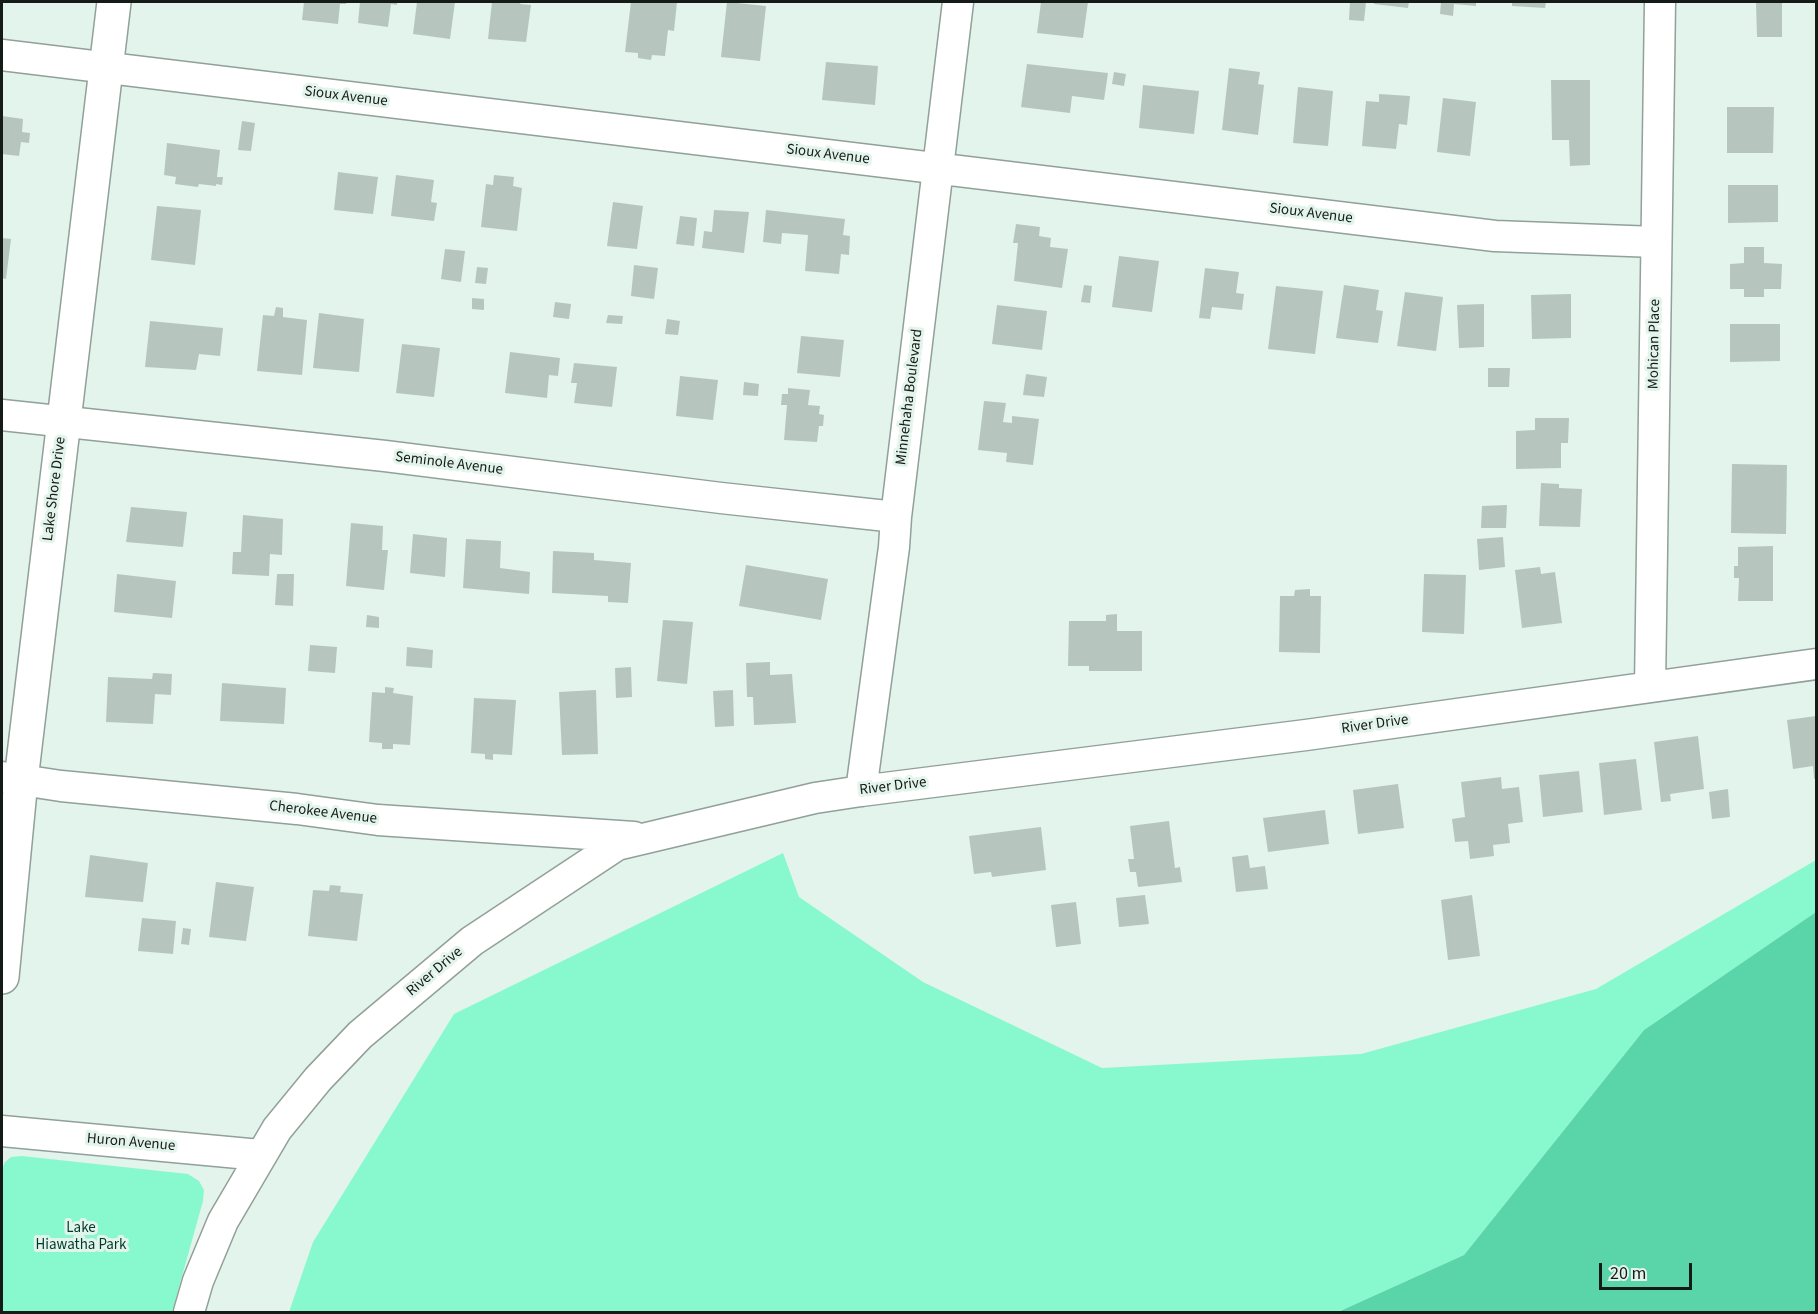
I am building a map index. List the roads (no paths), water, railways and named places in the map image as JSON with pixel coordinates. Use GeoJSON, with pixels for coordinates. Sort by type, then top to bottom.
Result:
{"type":"FeatureCollection","features":[{"type":"Feature","properties":{"kind":"street","name":"Lake Shore Drive"},"geometry":{"type":"LineString","coordinates":[[2,977],[11,778],[63,422],[114,2]]}},
{"type":"Feature","properties":{"kind":"street","name":"Minnehaha Boulevard"},"geometry":{"type":"LineString","coordinates":[[861,791],[894,547],[958,2]]}},
{"type":"Feature","properties":{"kind":"street","name":"Mohican Place"},"geometry":{"type":"LineString","coordinates":[[1650,687],[1660,2]]}},
{"type":"Feature","properties":{"kind":"street","name":"Sioux Avenue"},"geometry":{"type":"LineString","coordinates":[[2,55],[1495,236],[1656,242]]}},
{"type":"Feature","properties":{"kind":"street","name":"Seminole Avenue"},"geometry":{"type":"LineString","coordinates":[[2,415],[374,455],[710,497],[896,517]]}},
{"type":"Feature","properties":{"kind":"street","name":"River Drive"},"geometry":{"type":"LineString","coordinates":[[189,1312],[198,1281],[223,1221],[277,1129],[318,1078],[360,1035],[472,941],[616,845],[815,798],[861,791],[1306,735],[1816,664]]}},
{"type":"Feature","properties":{"kind":"street","name":"Cherokee Avenue"},"geometry":{"type":"LineString","coordinates":[[11,778],[61,786],[297,809],[378,820],[646,838]]}},
{"type":"Feature","properties":{"kind":"street","name":"Huron Avenue"},"geometry":{"type":"LineString","coordinates":[[2,1131],[260,1155]]}},
{"type":"Feature","properties":{"kind":"park label","name":"Lake Hiawatha Park"},"geometry":{"type":"Point","coordinates":[81,1238]}}]}
